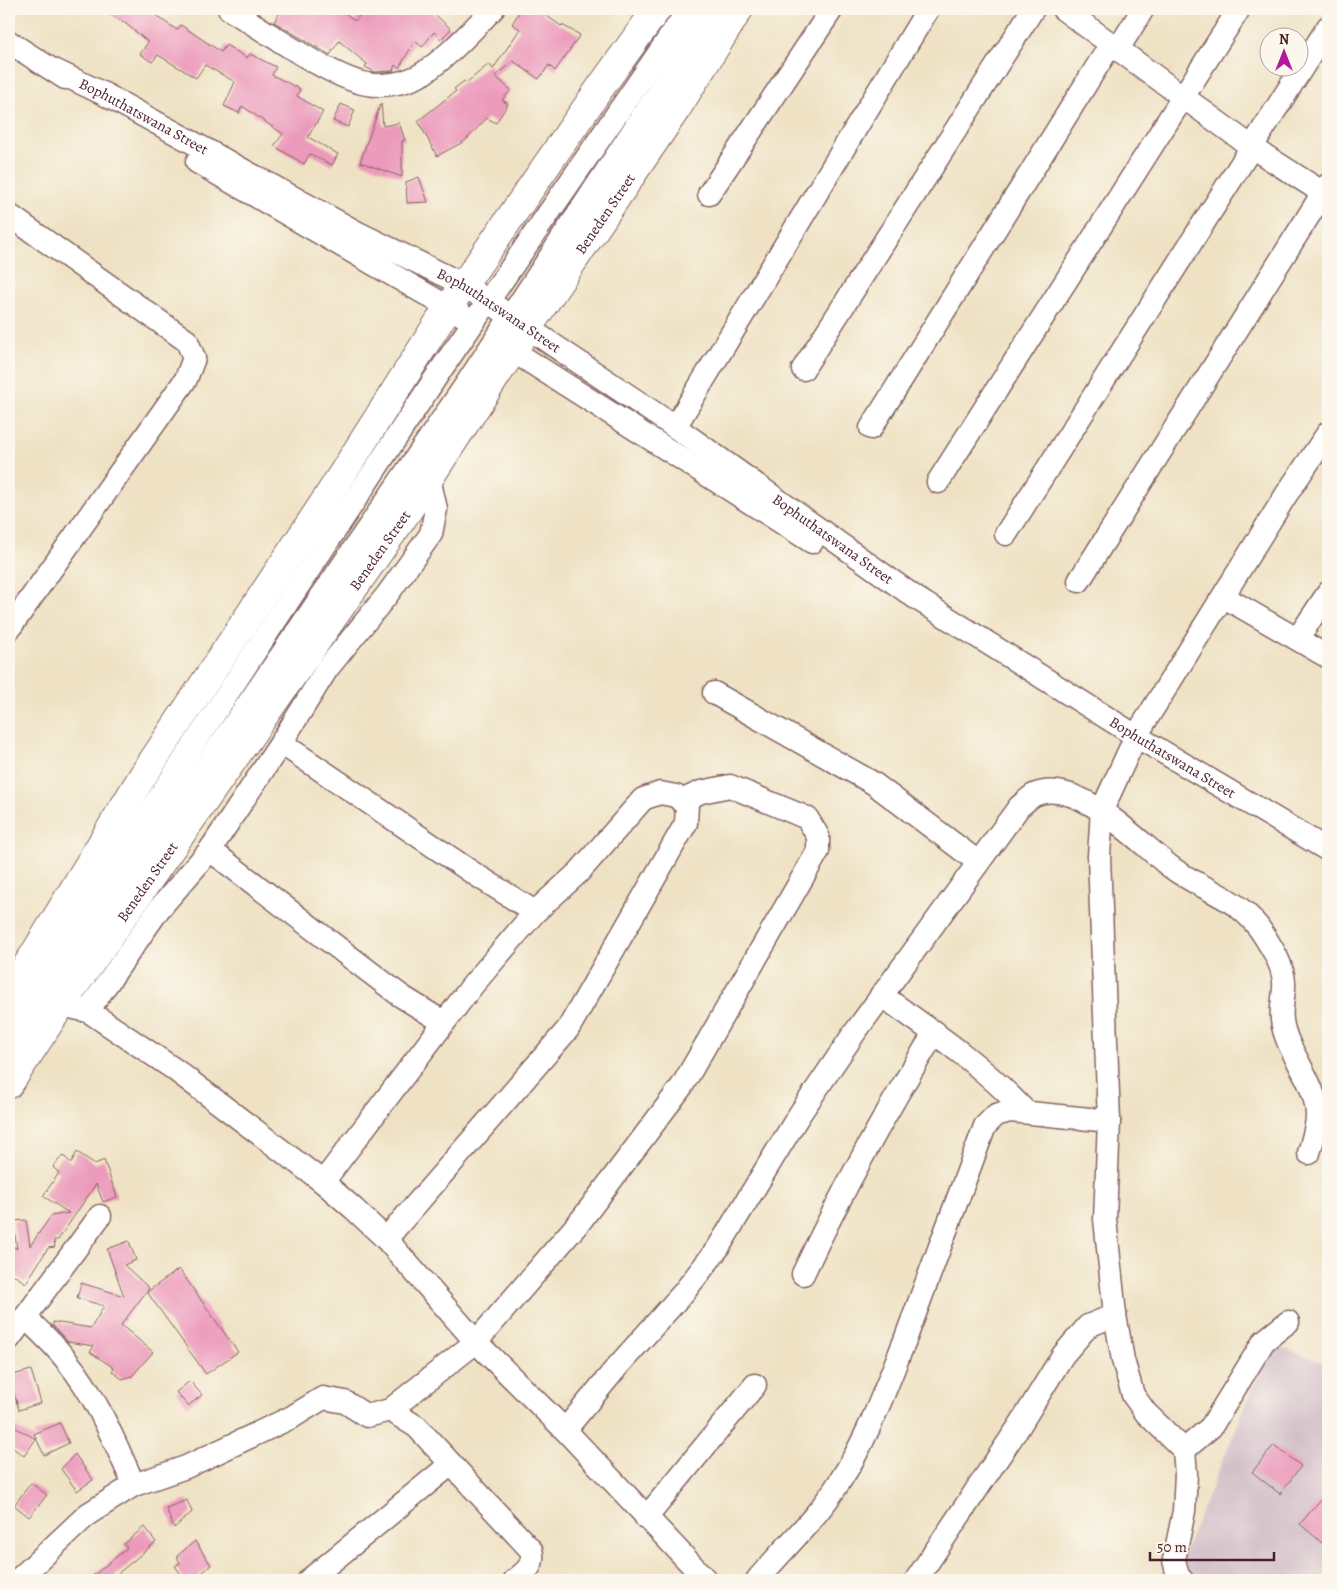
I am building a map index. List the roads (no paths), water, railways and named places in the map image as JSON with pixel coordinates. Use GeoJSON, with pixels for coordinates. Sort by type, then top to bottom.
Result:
{"type":"FeatureCollection","features":[{"type":"Feature","properties":{"kind":"main road"},"geometry":{"type":"LineString","coordinates":[[9,992],[147,770],[327,498],[456,295],[600,88],[658,9]]}},
{"type":"Feature","properties":{"kind":"main road","name":"Beneden Street"},"geometry":{"type":"LineString","coordinates":[[9,1084],[61,1004],[273,705],[429,478],[518,323],[677,108],[739,9]]}},
{"type":"Feature","properties":{"kind":"street"},"geometry":{"type":"LineString","coordinates":[[230,9],[331,70],[365,84],[384,85],[421,75],[465,37],[493,9]]}},
{"type":"Feature","properties":{"kind":"street"},"geometry":{"type":"LineString","coordinates":[[9,1024],[487,301],[689,9]]}},
{"type":"Feature","properties":{"kind":"street"},"geometry":{"type":"LineString","coordinates":[[518,323],[713,9]]}},
{"type":"Feature","properties":{"kind":"street"},"geometry":{"type":"LineString","coordinates":[[709,194],[832,9]]}},
{"type":"Feature","properties":{"kind":"street"},"geometry":{"type":"LineString","coordinates":[[674,427],[928,9]]}},
{"type":"Feature","properties":{"kind":"street"},"geometry":{"type":"LineString","coordinates":[[803,369],[1033,9]]}},
{"type":"Feature","properties":{"kind":"street"},"geometry":{"type":"LineString","coordinates":[[1063,9],[1253,148],[1327,192],[1079,581]]}},
{"type":"Feature","properties":{"kind":"street"},"geometry":{"type":"LineString","coordinates":[[871,428],[1114,47],[1143,9]]}},
{"type":"Feature","properties":{"kind":"street"},"geometry":{"type":"LineString","coordinates":[[938,482],[1239,9]]}},
{"type":"Feature","properties":{"kind":"street"},"geometry":{"type":"LineString","coordinates":[[1006,534],[1328,28]]}},
{"type":"Feature","properties":{"kind":"street","name":"Bophuthatswana Street"},"geometry":{"type":"LineString","coordinates":[[9,42],[154,137],[456,295],[487,301],[674,427],[916,598],[1136,736],[1328,850]]}},
{"type":"Feature","properties":{"kind":"street"},"geometry":{"type":"LineString","coordinates":[[9,215],[188,341],[194,358],[186,379],[9,629]]}},
{"type":"Feature","properties":{"kind":"street","name":"Bophuthatswana Street"},"geometry":{"type":"LineString","coordinates":[[456,295],[473,323],[504,346],[862,574],[916,598]]}},
{"type":"Feature","properties":{"kind":"street"},"geometry":{"type":"LineString","coordinates":[[9,1054],[504,346]]}},
{"type":"Feature","properties":{"kind":"street"},"geometry":{"type":"LineString","coordinates":[[1182,1580],[1178,1576],[1174,1560],[1184,1511],[1186,1474],[1184,1450],[1146,1413],[1134,1395],[1123,1360],[1115,1315],[1105,1219],[1109,1121],[1099,856],[1102,810],[1136,736],[1286,495],[1328,433]]}},
{"type":"Feature","properties":{"kind":"street"},"geometry":{"type":"LineString","coordinates":[[88,1011],[158,909],[210,850],[282,743],[327,669],[387,595],[430,534],[436,509],[429,478]]}},
{"type":"Feature","properties":{"kind":"street"},"geometry":{"type":"LineString","coordinates":[[1298,638],[1328,593]]}},
{"type":"Feature","properties":{"kind":"street"},"geometry":{"type":"LineString","coordinates":[[1224,596],[1328,657]]}},
{"type":"Feature","properties":{"kind":"street"},"geometry":{"type":"LineString","coordinates":[[714,693],[874,783],[978,862]]}},
{"type":"Feature","properties":{"kind":"street"},"geometry":{"type":"LineString","coordinates":[[282,743],[473,873],[536,912]]}},
{"type":"Feature","properties":{"kind":"street"},"geometry":{"type":"LineString","coordinates":[[18,1580],[88,1514],[134,1485],[186,1467],[292,1417],[323,1398],[344,1402],[368,1416],[390,1410],[476,1342],[582,1219],[682,1086],[818,851],[818,836],[807,818],[730,786],[701,792],[681,800]]}},
{"type":"Feature","properties":{"kind":"street"},"geometry":{"type":"LineString","coordinates":[[565,1430],[617,1367],[684,1292],[718,1248],[799,1115],[881,995],[1019,807],[1034,795],[1052,792],[1067,795],[1102,810],[1172,868],[1198,885],[1229,899],[1248,913],[1263,934],[1282,970],[1284,983],[1282,1020],[1312,1093],[1317,1116],[1310,1153]]}},
{"type":"Feature","properties":{"kind":"street"},"geometry":{"type":"LineString","coordinates":[[323,1182],[443,1022],[536,912],[579,872],[643,799],[660,793],[676,796],[681,800],[686,805],[686,823],[568,1029],[386,1239]]}},
{"type":"Feature","properties":{"kind":"street"},"geometry":{"type":"LineString","coordinates":[[210,850],[401,996],[443,1022]]}},
{"type":"Feature","properties":{"kind":"street"},"geometry":{"type":"LineString","coordinates":[[881,995],[934,1032],[998,1082],[1025,1112]]}},
{"type":"Feature","properties":{"kind":"street"},"geometry":{"type":"LineString","coordinates":[[61,1004],[88,1011],[218,1101],[323,1182],[386,1239],[476,1342],[565,1430],[706,1580]]}},
{"type":"Feature","properties":{"kind":"street"},"geometry":{"type":"LineString","coordinates":[[803,1274],[835,1206],[934,1032]]}},
{"type":"Feature","properties":{"kind":"street"},"geometry":{"type":"LineString","coordinates":[[758,1580],[783,1549],[808,1525],[840,1481],[864,1436],[892,1372],[985,1126],[996,1115],[1010,1112],[1109,1121]]}},
{"type":"Feature","properties":{"kind":"street"},"geometry":{"type":"LineString","coordinates":[[9,1340],[100,1216]]}},
{"type":"Feature","properties":{"kind":"street"},"geometry":{"type":"LineString","coordinates":[[916,1580],[1020,1426],[1063,1355],[1088,1326],[1115,1315]]}},
{"type":"Feature","properties":{"kind":"street"},"geometry":{"type":"LineString","coordinates":[[25,1317],[55,1346],[79,1376],[114,1440],[134,1485]]}},
{"type":"Feature","properties":{"kind":"street"},"geometry":{"type":"LineString","coordinates":[[1184,1450],[1211,1427],[1264,1341],[1288,1322]]}},
{"type":"Feature","properties":{"kind":"street"},"geometry":{"type":"LineString","coordinates":[[646,1518],[755,1385]]}},
{"type":"Feature","properties":{"kind":"street"},"geometry":{"type":"LineString","coordinates":[[390,1410],[417,1426],[531,1550],[532,1562],[528,1569],[515,1580]]}},
{"type":"Feature","properties":{"kind":"street"},"geometry":{"type":"LineString","coordinates":[[309,1580],[451,1464]]}}]}
